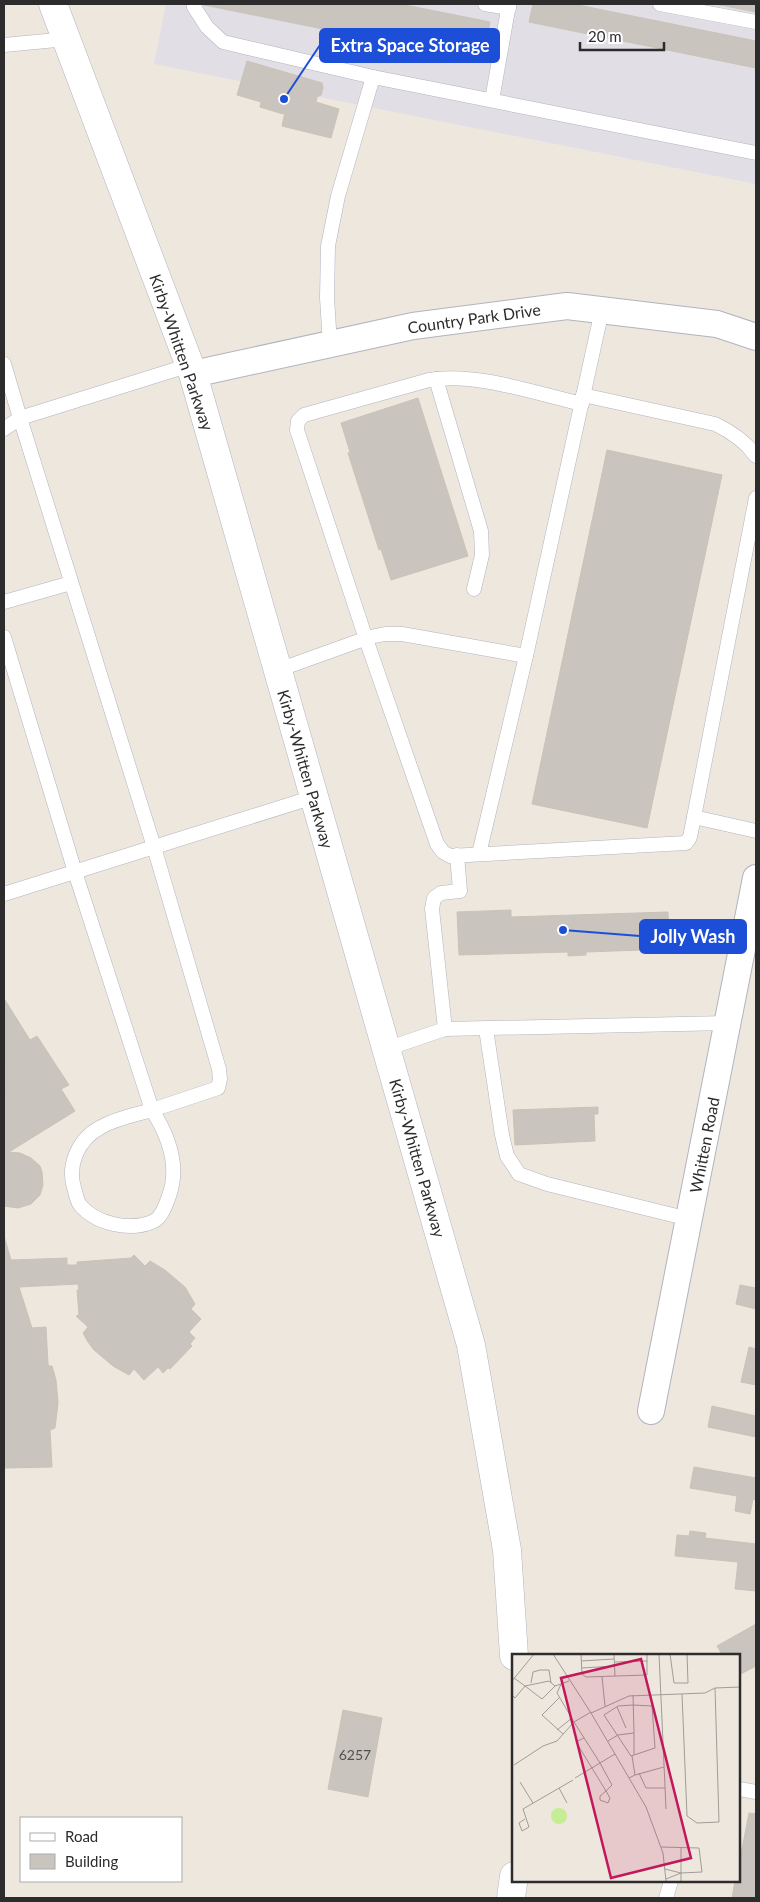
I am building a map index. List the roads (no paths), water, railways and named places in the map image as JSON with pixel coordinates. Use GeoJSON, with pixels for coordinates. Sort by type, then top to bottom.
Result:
{"type":"FeatureCollection","features":[{"type":"Feature","properties":{"kind":"main road","name":"Kirby-Whitten Parkway"},"geometry":{"type":"LineString","coordinates":[[53,4],[191,369],[471,1345],[507,1550],[514,1654]]}},
{"type":"Feature","properties":{"kind":"main road"},"geometry":{"type":"LineString","coordinates":[[511,1898],[513,1882]]}},
{"type":"Feature","properties":{"kind":"street","name":"Country Park Drive"},"geometry":{"type":"LineString","coordinates":[[191,369],[330,344],[413,326],[567,306],[717,324],[756,336]]}},
{"type":"Feature","properties":{"kind":"street","name":"Whitten Road"},"geometry":{"type":"LineString","coordinates":[[651,1411],[756,878]]}},
{"type":"Feature","properties":{"kind":"lane"},"geometry":{"type":"LineString","coordinates":[[195,4],[194,8],[207,26],[223,42],[373,76],[756,153]]}},
{"type":"Feature","properties":{"kind":"lane"},"geometry":{"type":"LineString","coordinates":[[485,4],[509,6],[492,100]]}},
{"type":"Feature","properties":{"kind":"lane"},"geometry":{"type":"LineString","coordinates":[[660,4],[756,22]]}},
{"type":"Feature","properties":{"kind":"lane"},"geometry":{"type":"LineString","coordinates":[[4,45],[67,39]]}},
{"type":"Feature","properties":{"kind":"lane"},"geometry":{"type":"LineString","coordinates":[[330,344],[327,298],[328,246],[338,196],[373,76]]}},
{"type":"Feature","properties":{"kind":"lane"},"geometry":{"type":"LineString","coordinates":[[479,854],[526,656],[602,310]]}},
{"type":"Feature","properties":{"kind":"lane"},"geometry":{"type":"LineString","coordinates":[[4,364],[7,386],[20,418],[154,847],[216,1058],[220,1079],[218,1088],[152,1110],[120,1119],[100,1127],[83,1140],[73,1159],[72,1183],[79,1204],[94,1217],[116,1225],[137,1225],[155,1221],[165,1207],[173,1185],[174,1166],[164,1130],[152,1110],[75,872],[4,637]]}},
{"type":"Feature","properties":{"kind":"lane"},"geometry":{"type":"LineString","coordinates":[[4,429],[20,418],[191,369]]}},
{"type":"Feature","properties":{"kind":"lane"},"geometry":{"type":"LineString","coordinates":[[756,456],[746,443],[715,424],[475,380],[449,377],[304,415],[298,421],[297,430],[366,639],[437,844],[442,852],[450,856],[686,843],[690,837],[756,498]]}},
{"type":"Feature","properties":{"kind":"lane"},"geometry":{"type":"LineString","coordinates":[[436,379],[481,531],[482,555],[474,589]]}},
{"type":"Feature","properties":{"kind":"lane"},"geometry":{"type":"LineString","coordinates":[[4,602],[71,583]]}},
{"type":"Feature","properties":{"kind":"lane"},"geometry":{"type":"LineString","coordinates":[[278,670],[385,634],[402,634],[526,656]]}},
{"type":"Feature","properties":{"kind":"lane"},"geometry":{"type":"LineString","coordinates":[[4,894],[314,797]]}},
{"type":"Feature","properties":{"kind":"lane"},"geometry":{"type":"LineString","coordinates":[[694,817],[756,831]]}},
{"type":"Feature","properties":{"kind":"lane"},"geometry":{"type":"LineString","coordinates":[[446,1029],[432,909],[434,898],[441,893],[460,891],[457,855]]}},
{"type":"Feature","properties":{"kind":"lane"},"geometry":{"type":"LineString","coordinates":[[386,1049],[446,1029],[728,1023]]}},
{"type":"Feature","properties":{"kind":"lane"},"geometry":{"type":"LineString","coordinates":[[486,1029],[507,1156],[518,1174],[547,1184],[689,1220]]}},
{"type":"Feature","properties":{"kind":"lane"},"geometry":{"type":"LineString","coordinates":[[740,1789],[756,1792]]}},
{"type":"Feature","properties":{"kind":"lane"},"geometry":{"type":"LineString","coordinates":[[666,1898],[670,1882]]}},
{"type":"Feature","properties":{"kind":"place","name":"Extra Space Storage"},"geometry":{"type":"Point","coordinates":[284,99]}},
{"type":"Feature","properties":{"kind":"place","name":"Jolly Wash"},"geometry":{"type":"Point","coordinates":[563,930]}}]}
